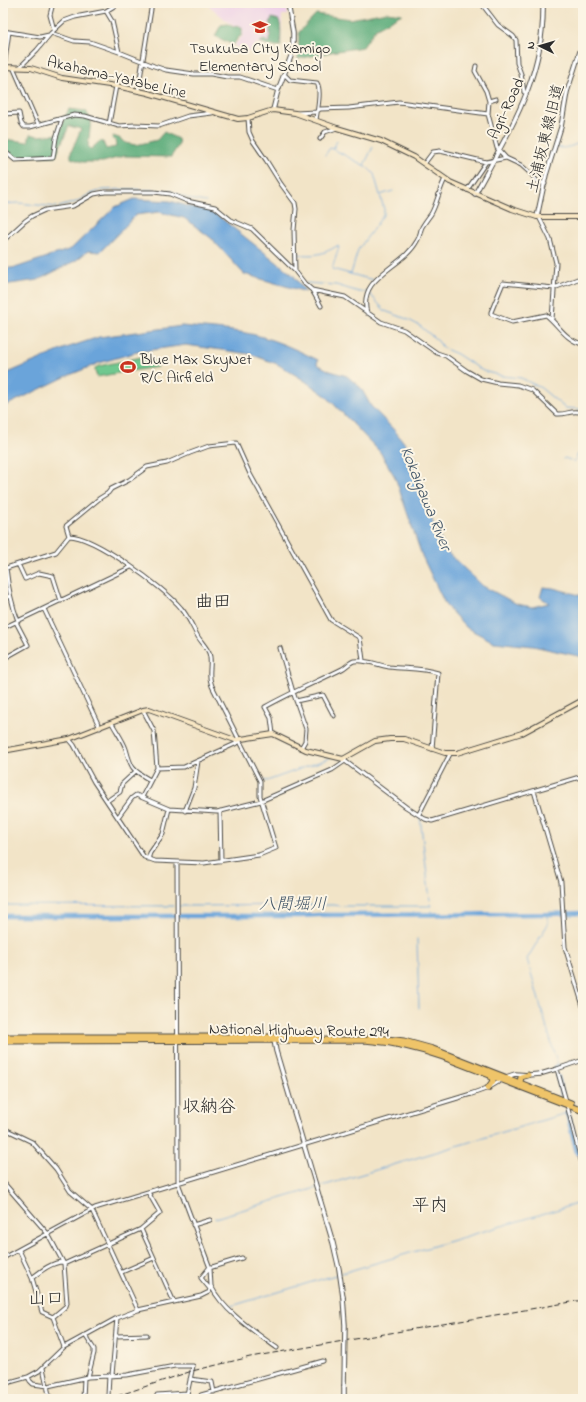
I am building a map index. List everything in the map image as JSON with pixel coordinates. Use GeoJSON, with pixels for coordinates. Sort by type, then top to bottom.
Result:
{"type":"FeatureCollection","features":[{"type":"Feature","properties":{"kind":"highway","name":"National Highway Route 294"},"geometry":{"type":"LineString","coordinates":[[3,1037],[177,1039]]}},
{"type":"Feature","properties":{"kind":"highway","name":"National Highway Route 294"},"geometry":{"type":"LineString","coordinates":[[274,1038],[364,1040],[387,1042],[420,1049],[491,1076],[520,1082],[583,1111]]}},
{"type":"Feature","properties":{"kind":"highway","name":"National Highway Route 294"},"geometry":{"type":"LineString","coordinates":[[3,1041],[381,1038],[404,1041],[433,1049],[567,1103],[583,1108]]}},
{"type":"Feature","properties":{"kind":"highway"},"geometry":{"type":"LineString","coordinates":[[520,1082],[521,1077],[528,1075]]}},
{"type":"Feature","properties":{"kind":"highway"},"geometry":{"type":"LineString","coordinates":[[488,1088],[493,1081],[491,1076]]}},
{"type":"Feature","properties":{"kind":"main road","name":"Akahama-Yatabe Line"},"geometry":{"type":"LineString","coordinates":[[4,67],[36,69],[62,78],[116,86],[238,119],[248,118],[273,110],[295,113],[337,128],[381,141],[399,149],[445,179],[475,194],[512,209],[538,217],[583,217]]}},
{"type":"Feature","properties":{"kind":"main road"},"geometry":{"type":"LineString","coordinates":[[3,751],[69,739],[143,710],[150,709],[235,740],[273,734],[306,750],[345,760],[368,744],[380,740],[404,739],[450,754],[516,736],[583,700]]}},
{"type":"Feature","properties":{"kind":"street"},"geometry":{"type":"LineString","coordinates":[[51,33],[50,15],[53,3]]}},
{"type":"Feature","properties":{"kind":"street"},"geometry":{"type":"LineString","coordinates":[[108,3],[114,6]]}},
{"type":"Feature","properties":{"kind":"street"},"geometry":{"type":"LineString","coordinates":[[20,67],[64,21],[106,11],[119,3]]}},
{"type":"Feature","properties":{"kind":"street"},"geometry":{"type":"LineString","coordinates":[[138,91],[140,84],[140,72],[144,62],[152,3]]}},
{"type":"Feature","properties":{"kind":"street"},"geometry":{"type":"LineString","coordinates":[[273,110],[278,90],[292,57],[294,46],[288,3]]}},
{"type":"Feature","properties":{"kind":"street"},"geometry":{"type":"LineString","coordinates":[[481,3],[498,25],[516,40],[517,63],[521,74],[524,92]]}},
{"type":"Feature","properties":{"kind":"street","name":"Agri-Road"},"geometry":{"type":"LineString","coordinates":[[475,194],[522,106],[533,74],[541,39],[543,3]]}},
{"type":"Feature","properties":{"kind":"street"},"geometry":{"type":"LineString","coordinates":[[106,11],[112,21],[119,52]]}},
{"type":"Feature","properties":{"kind":"street"},"geometry":{"type":"LineString","coordinates":[[3,31],[40,37],[51,33],[74,41],[90,42],[166,70],[194,74],[240,77],[278,90]]}},
{"type":"Feature","properties":{"kind":"street"},"geometry":{"type":"LineString","coordinates":[[4,67],[9,32]]}},
{"type":"Feature","properties":{"kind":"street","name":"土浦坂東線旧道"},"geometry":{"type":"LineString","coordinates":[[538,217],[544,184],[561,127],[567,92],[583,42]]}},
{"type":"Feature","properties":{"kind":"street"},"geometry":{"type":"LineString","coordinates":[[476,66],[475,71],[486,91],[488,114],[497,148],[506,158],[521,165],[537,181],[544,184]]}},
{"type":"Feature","properties":{"kind":"street"},"geometry":{"type":"LineString","coordinates":[[13,67],[38,124]]}},
{"type":"Feature","properties":{"kind":"street"},"geometry":{"type":"LineString","coordinates":[[284,74],[290,80],[317,83],[319,86],[318,111],[316,120]]}},
{"type":"Feature","properties":{"kind":"street"},"geometry":{"type":"LineString","coordinates":[[109,124],[116,86]]}},
{"type":"Feature","properties":{"kind":"street"},"geometry":{"type":"LineString","coordinates":[[488,101],[496,99]]}},
{"type":"Feature","properties":{"kind":"street"},"geometry":{"type":"LineString","coordinates":[[295,113],[316,112],[320,109],[349,108],[399,102],[488,114]]}},
{"type":"Feature","properties":{"kind":"street"},"geometry":{"type":"LineString","coordinates":[[3,114],[19,113],[24,127],[30,127],[74,115],[85,116],[119,126],[159,126],[188,116],[212,113]]}},
{"type":"Feature","properties":{"kind":"street"},"geometry":{"type":"LineString","coordinates":[[248,118],[249,132],[253,142],[266,160],[280,184],[295,203],[295,271]]}},
{"type":"Feature","properties":{"kind":"street"},"geometry":{"type":"LineString","coordinates":[[3,150],[15,160],[54,158],[56,138],[62,119]]}},
{"type":"Feature","properties":{"kind":"street"},"geometry":{"type":"LineString","coordinates":[[320,139],[325,132],[337,128]]}},
{"type":"Feature","properties":{"kind":"street"},"geometry":{"type":"LineString","coordinates":[[424,164],[433,152],[440,151],[486,162],[506,158]]}},
{"type":"Feature","properties":{"kind":"street"},"geometry":{"type":"LineString","coordinates":[[467,190],[486,162]]}},
{"type":"Feature","properties":{"kind":"street"},"geometry":{"type":"LineString","coordinates":[[367,313],[365,304],[366,295],[375,281],[409,252],[418,241],[422,227],[431,215],[445,179]]}},
{"type":"Feature","properties":{"kind":"street"},"geometry":{"type":"LineString","coordinates":[[3,241],[32,216],[45,210],[73,206],[94,194],[105,192],[154,192],[170,194],[187,201],[215,207],[231,220],[252,229],[295,271],[305,284],[312,290],[321,306]]}},
{"type":"Feature","properties":{"kind":"street"},"geometry":{"type":"LineString","coordinates":[[538,217],[550,239],[556,263],[552,319]]}},
{"type":"Feature","properties":{"kind":"street"},"geometry":{"type":"LineString","coordinates":[[583,277],[554,288],[503,283],[491,312],[491,314],[512,322],[546,315],[552,319],[567,336],[583,344]]}},
{"type":"Feature","properties":{"kind":"street"},"geometry":{"type":"LineString","coordinates":[[312,290],[345,297],[381,322],[404,330],[437,353],[446,356],[481,379],[525,387],[532,390],[557,414],[575,411],[583,414]]}},
{"type":"Feature","properties":{"kind":"street"},"geometry":{"type":"LineString","coordinates":[[69,536],[66,526],[111,489],[129,480],[147,467],[167,463],[209,446],[236,443],[250,474],[331,620],[360,638],[363,660]]}},
{"type":"Feature","properties":{"kind":"street"},"geometry":{"type":"LineString","coordinates":[[3,659],[28,645],[17,621],[10,596],[5,568],[56,552],[69,536]]}},
{"type":"Feature","properties":{"kind":"street"},"geometry":{"type":"LineString","coordinates":[[69,536],[75,536],[97,545],[131,567],[171,597],[190,620],[209,653],[212,686],[260,781],[261,801],[276,848],[259,855],[204,863],[155,861],[144,856],[94,782],[74,745],[69,739]]}},
{"type":"Feature","properties":{"kind":"street"},"geometry":{"type":"LineString","coordinates":[[18,564],[24,579],[39,573],[53,576],[61,601]]}},
{"type":"Feature","properties":{"kind":"street"},"geometry":{"type":"LineString","coordinates":[[3,628],[131,567]]}},
{"type":"Feature","properties":{"kind":"street"},"geometry":{"type":"LineString","coordinates":[[3,598],[10,596]]}},
{"type":"Feature","properties":{"kind":"street"},"geometry":{"type":"LineString","coordinates":[[44,609],[100,728]]}},
{"type":"Feature","properties":{"kind":"street"},"geometry":{"type":"LineString","coordinates":[[280,648],[306,729],[305,741],[301,748]]}},
{"type":"Feature","properties":{"kind":"street"},"geometry":{"type":"LineString","coordinates":[[273,734],[271,718],[265,707],[343,668],[352,661],[363,660],[391,667],[405,667],[438,672],[432,749]]}},
{"type":"Feature","properties":{"kind":"street"},"geometry":{"type":"LineString","coordinates":[[296,701],[323,694],[334,716]]}},
{"type":"Feature","properties":{"kind":"street"},"geometry":{"type":"LineString","coordinates":[[142,797],[157,768],[154,731],[143,710]]}},
{"type":"Feature","properties":{"kind":"street"},"geometry":{"type":"LineString","coordinates":[[112,723],[126,749],[128,760],[136,771],[150,780]]}},
{"type":"Feature","properties":{"kind":"street"},"geometry":{"type":"LineString","coordinates":[[157,768],[184,767],[235,744],[239,740]]}},
{"type":"Feature","properties":{"kind":"street"},"geometry":{"type":"LineString","coordinates":[[419,814],[450,754]]}},
{"type":"Feature","properties":{"kind":"street"},"geometry":{"type":"LineString","coordinates":[[118,817],[136,795],[169,809],[185,811],[220,811],[261,801],[332,770],[345,760],[393,797],[425,819],[432,821],[583,776]]}},
{"type":"Feature","properties":{"kind":"street"},"geometry":{"type":"LineString","coordinates":[[185,811],[194,788],[198,761]]}},
{"type":"Feature","properties":{"kind":"street"},"geometry":{"type":"LineString","coordinates":[[108,801],[120,792],[122,784],[136,771]]}},
{"type":"Feature","properties":{"kind":"street"},"geometry":{"type":"LineString","coordinates":[[534,791],[561,882],[566,947],[583,1006]]}},
{"type":"Feature","properties":{"kind":"street"},"geometry":{"type":"LineString","coordinates":[[148,858],[163,834],[169,809]]}},
{"type":"Feature","properties":{"kind":"street"},"geometry":{"type":"LineString","coordinates":[[220,811],[220,861]]}},
{"type":"Feature","properties":{"kind":"street"},"geometry":{"type":"LineString","coordinates":[[3,1371],[4,1383],[28,1377],[43,1368],[64,1346],[117,1318],[138,1310],[201,1296],[209,1292],[210,1268],[178,1183],[177,862]]}},
{"type":"Feature","properties":{"kind":"street"},"geometry":{"type":"LineString","coordinates":[[274,1038],[333,1243],[339,1269],[345,1325],[344,1399]]}},
{"type":"Feature","properties":{"kind":"street"},"geometry":{"type":"LineString","coordinates":[[3,1258],[92,1210],[471,1094],[488,1088],[504,1078],[515,1074],[540,1074],[583,1060]]}},
{"type":"Feature","properties":{"kind":"street"},"geometry":{"type":"LineString","coordinates":[[557,1069],[583,1168]]}},
{"type":"Feature","properties":{"kind":"street"},"geometry":{"type":"LineString","coordinates":[[3,1128],[32,1142],[56,1169],[70,1191],[92,1210],[122,1272],[138,1310]]}},
{"type":"Feature","properties":{"kind":"street"},"geometry":{"type":"LineString","coordinates":[[3,1182],[48,1234],[64,1263],[68,1303],[53,1317]]}},
{"type":"Feature","properties":{"kind":"street"},"geometry":{"type":"LineString","coordinates":[[32,1278],[51,1265],[58,1262],[64,1263],[141,1229],[160,1213],[148,1192]]}},
{"type":"Feature","properties":{"kind":"street"},"geometry":{"type":"LineString","coordinates":[[193,1225],[210,1220]]}},
{"type":"Feature","properties":{"kind":"street"},"geometry":{"type":"LineString","coordinates":[[141,1229],[174,1302]]}},
{"type":"Feature","properties":{"kind":"street"},"geometry":{"type":"LineString","coordinates":[[19,1250],[32,1278],[42,1312],[53,1317],[64,1346]]}},
{"type":"Feature","properties":{"kind":"street"},"geometry":{"type":"LineString","coordinates":[[122,1272],[154,1258]]}},
{"type":"Feature","properties":{"kind":"street"},"geometry":{"type":"LineString","coordinates":[[242,1258],[210,1268],[201,1278],[210,1287],[219,1300],[246,1326],[277,1348]]}},
{"type":"Feature","properties":{"kind":"street"},"geometry":{"type":"LineString","coordinates":[[100,1399],[110,1398],[110,1375],[116,1336],[117,1318]]}},
{"type":"Feature","properties":{"kind":"street"},"geometry":{"type":"LineString","coordinates":[[85,1335],[94,1349],[88,1377]]}},
{"type":"Feature","properties":{"kind":"street"},"geometry":{"type":"LineString","coordinates":[[116,1336],[147,1335]]}},
{"type":"Feature","properties":{"kind":"street"},"geometry":{"type":"LineString","coordinates":[[199,1399],[201,1395],[323,1362]]}},
{"type":"Feature","properties":{"kind":"street"},"geometry":{"type":"LineString","coordinates":[[28,1377],[33,1384],[48,1386],[88,1377],[127,1374],[175,1366],[193,1366],[186,1399]]}},
{"type":"Feature","properties":{"kind":"street"},"geometry":{"type":"LineString","coordinates":[[43,1368],[50,1399]]}},
{"type":"Feature","properties":{"kind":"street"},"geometry":{"type":"LineString","coordinates":[[83,1399],[84,1378]]}},
{"type":"Feature","properties":{"kind":"street"},"geometry":{"type":"LineString","coordinates":[[190,1379],[212,1382],[214,1392]]}},
{"type":"Feature","properties":{"kind":"street"},"geometry":{"type":"LineString","coordinates":[[156,1399],[157,1395],[187,1393]]}},
{"type":"Feature","properties":{"kind":"shaded area","name":"Tsukuba CIty Kamigo Elementary School"},"geometry":{"type":"Polygon","coordinates":[[[206,3],[286,3],[288,15],[282,15],[281,46],[270,46],[257,43],[251,52],[234,46],[243,35],[243,28],[240,28],[238,24],[237,26],[233,26],[206,3]]]}},
{"type":"Feature","properties":{"kind":"green space"},"geometry":{"type":"Polygon","coordinates":[[[387,12],[402,14],[375,29],[363,47],[298,59],[299,32],[316,14],[350,19],[387,12]]]}},
{"type":"Feature","properties":{"kind":"green space"},"geometry":{"type":"Polygon","coordinates":[[[272,18],[279,20],[280,23],[281,46],[270,46],[260,42],[264,40],[270,43],[270,23],[272,18]]]}},
{"type":"Feature","properties":{"kind":"green space"},"geometry":{"type":"Polygon","coordinates":[[[228,24],[233,27],[239,26],[242,28],[242,35],[233,45],[215,36],[221,25],[228,24]]]}},
{"type":"Feature","properties":{"kind":"green space"},"geometry":{"type":"Polygon","coordinates":[[[69,109],[86,111],[91,120],[88,146],[91,149],[100,141],[103,142],[106,149],[116,147],[115,140],[112,139],[113,136],[126,143],[136,145],[157,140],[164,132],[178,139],[179,144],[171,157],[124,156],[103,162],[82,162],[71,158],[71,152],[81,129],[69,126],[56,156],[17,157],[3,149],[3,139],[28,142],[30,134],[38,136],[59,134],[63,120],[69,109]]]}},
{"type":"Feature","properties":{"kind":"green space","name":"Blue Max SkyNet R/C Airfield"},"geometry":{"type":"Polygon","coordinates":[[[146,356],[157,363],[158,367],[97,377],[95,368],[99,366],[146,356]]]}},
{"type":"Feature","properties":{"kind":"water"},"geometry":{"type":"Polygon","coordinates":[[[134,199],[170,201],[195,208],[207,209],[217,215],[293,275],[306,292],[244,274],[211,238],[184,218],[159,212],[136,215],[100,252],[88,251],[75,261],[38,280],[3,285],[3,269],[18,267],[71,249],[115,207],[134,199]]]}},
{"type":"Feature","properties":{"kind":"water"},"geometry":{"type":"Polygon","coordinates":[[[182,326],[233,331],[260,336],[299,351],[318,360],[317,364],[330,371],[347,376],[361,388],[371,406],[395,431],[413,454],[434,527],[448,553],[483,586],[517,604],[532,607],[549,603],[540,597],[543,587],[553,588],[583,596],[583,657],[533,646],[494,642],[467,628],[446,606],[422,556],[395,477],[380,452],[326,396],[277,364],[250,354],[186,345],[137,352],[99,363],[65,377],[3,407],[3,375],[66,348],[99,337],[182,326]]]}},
{"type":"Feature","properties":{"kind":"waterway"},"geometry":{"type":"LineString","coordinates":[[337,141],[333,149],[367,167],[374,174],[384,209],[384,214],[358,250],[351,274]]}},
{"type":"Feature","properties":{"kind":"waterway"},"geometry":{"type":"LineString","coordinates":[[556,147],[567,147],[583,141]]}},
{"type":"Feature","properties":{"kind":"waterway"},"geometry":{"type":"LineString","coordinates":[[364,165],[373,147]]}},
{"type":"Feature","properties":{"kind":"waterway"},"geometry":{"type":"LineString","coordinates":[[325,155],[330,148],[333,149]]}},
{"type":"Feature","properties":{"kind":"waterway"},"geometry":{"type":"LineString","coordinates":[[59,207],[76,202],[88,195],[102,190],[130,189],[171,191],[189,199],[206,202]]}},
{"type":"Feature","properties":{"kind":"waterway"},"geometry":{"type":"LineString","coordinates":[[380,195],[393,191]]}},
{"type":"Feature","properties":{"kind":"waterway"},"geometry":{"type":"LineString","coordinates":[[3,204],[19,203],[56,207]]}},
{"type":"Feature","properties":{"kind":"waterway"},"geometry":{"type":"LineString","coordinates":[[296,254],[318,254],[337,246],[339,247],[332,269],[373,280]]}},
{"type":"Feature","properties":{"kind":"waterway"},"geometry":{"type":"LineString","coordinates":[[306,283],[336,285],[359,292],[366,292]]}},
{"type":"Feature","properties":{"kind":"waterway"},"geometry":{"type":"LineString","coordinates":[[369,293],[385,311],[407,319],[420,326],[438,341],[443,348],[457,354],[483,371],[502,376],[521,378],[541,388],[565,408],[579,409],[583,411]]}},
{"type":"Feature","properties":{"kind":"waterway"},"geometry":{"type":"LineString","coordinates":[[563,459],[565,458],[574,462],[578,454],[583,454]]}},
{"type":"Feature","properties":{"kind":"waterway"},"geometry":{"type":"LineString","coordinates":[[251,760],[262,780],[267,781],[330,758]]}},
{"type":"Feature","properties":{"kind":"waterway"},"geometry":{"type":"LineString","coordinates":[[420,817],[430,900]]}},
{"type":"Feature","properties":{"kind":"waterway"},"geometry":{"type":"LineString","coordinates":[[343,906],[431,906],[430,904]]}},
{"type":"Feature","properties":{"kind":"waterway"},"geometry":{"type":"LineString","coordinates":[[3,905],[174,906]]}},
{"type":"Feature","properties":{"kind":"waterway"},"geometry":{"type":"LineString","coordinates":[[179,906],[340,906]]}},
{"type":"Feature","properties":{"kind":"waterway","name":"八間堀川"},"geometry":{"type":"LineString","coordinates":[[3,916],[301,916],[583,913]]}},
{"type":"Feature","properties":{"kind":"waterway"},"geometry":{"type":"LineString","coordinates":[[548,914],[548,924],[527,959],[558,1066]]}},
{"type":"Feature","properties":{"kind":"waterway"},"geometry":{"type":"LineString","coordinates":[[417,939],[419,1008]]}},
{"type":"Feature","properties":{"kind":"waterway"},"geometry":{"type":"LineString","coordinates":[[558,1077],[562,1094]]}},
{"type":"Feature","properties":{"kind":"waterway"},"geometry":{"type":"LineString","coordinates":[[319,1187],[567,1113]]}},
{"type":"Feature","properties":{"kind":"waterway"},"geometry":{"type":"LineString","coordinates":[[567,1113],[577,1153],[583,1151]]}},
{"type":"Feature","properties":{"kind":"waterway"},"geometry":{"type":"LineString","coordinates":[[215,1218],[316,1188]]}},
{"type":"Feature","properties":{"kind":"waterway"},"geometry":{"type":"LineString","coordinates":[[342,1273],[583,1202]]}},
{"type":"Feature","properties":{"kind":"waterway"},"geometry":{"type":"LineString","coordinates":[[228,1307],[339,1274]]}},
{"type":"Feature","properties":{"kind":"railway"},"geometry":{"type":"LineString","coordinates":[[108,1399],[192,1371],[250,1357],[583,1300]]}},
{"type":"Feature","properties":{"kind":"place","name":"Tsukuba CIty Kamigo Elementary School"},"geometry":{"type":"Point","coordinates":[260,27]}},
{"type":"Feature","properties":{"kind":"place","name":"Blue Max SkyNet R/C Airfield"},"geometry":{"type":"Point","coordinates":[128,367]}},
{"type":"Feature","properties":{"kind":"district","name":"曲田"},"geometry":{"type":"Point","coordinates":[213,601]}},
{"type":"Feature","properties":{"kind":"district","name":"収納谷"},"geometry":{"type":"Point","coordinates":[209,1106]}},
{"type":"Feature","properties":{"kind":"district","name":"平内"},"geometry":{"type":"Point","coordinates":[430,1205]}},
{"type":"Feature","properties":{"kind":"district","name":"山口"},"geometry":{"type":"Point","coordinates":[46,1298]}},
{"type":"Feature","properties":{"kind":"water label","name":"Kokaigawa River"},"geometry":{"type":"Point","coordinates":[427,498]}}]}
